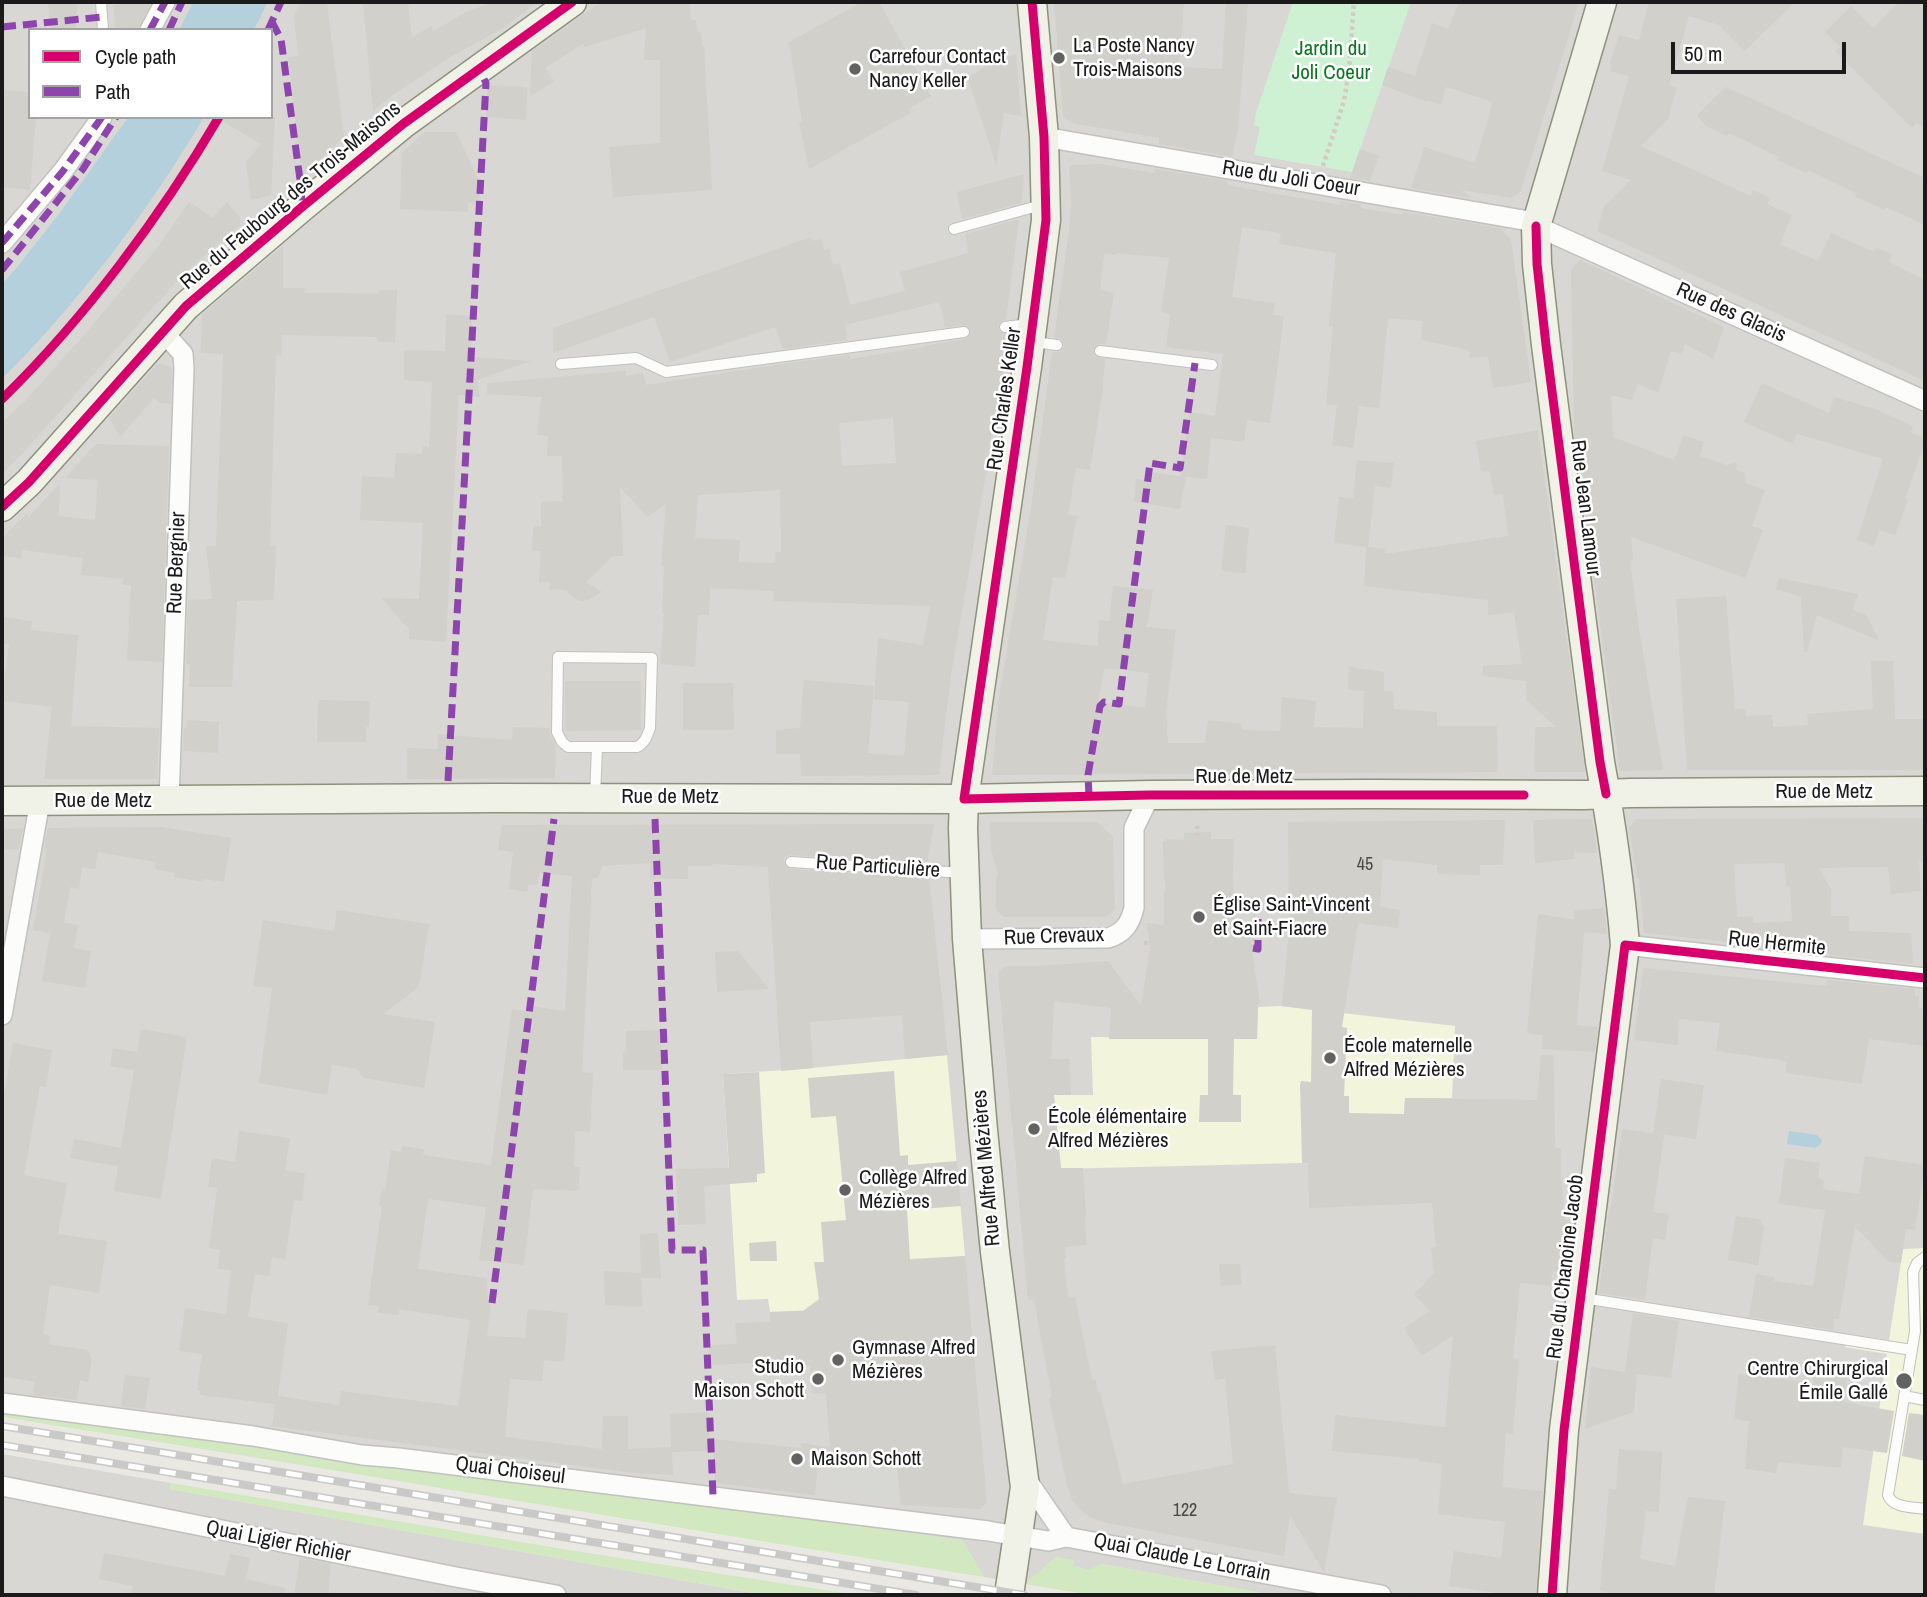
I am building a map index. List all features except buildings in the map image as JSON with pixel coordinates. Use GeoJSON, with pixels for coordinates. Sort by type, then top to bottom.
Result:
{"type":"FeatureCollection","features":[{"type":"Feature","properties":{"kind":"main road","name":"Rue du Faubourg des Trois-Maisons"},"geometry":{"type":"LineString","coordinates":[[2,507],[29,482],[186,306],[382,140],[572,2]]}},
{"type":"Feature","properties":{"kind":"main road","name":"Rue Charles Keller"},"geometry":{"type":"LineString","coordinates":[[964,799],[1040,337],[1046,203],[1044,137],[1032,2]]}},
{"type":"Feature","properties":{"kind":"main road","name":"Rue Jean Lamour"},"geometry":{"type":"LineString","coordinates":[[1602,2],[1536,226],[1546,345],[1606,794]]}},
{"type":"Feature","properties":{"kind":"main road","name":"Rue de Metz"},"geometry":{"type":"LineString","coordinates":[[2,801],[964,799],[1150,795],[1925,791]]}},
{"type":"Feature","properties":{"kind":"main road","name":"Rue du Chanoine Jacob"},"geometry":{"type":"LineString","coordinates":[[1552,1595],[1564,1430],[1625,945],[1606,794]]}},
{"type":"Feature","properties":{"kind":"main road","name":"Rue Alfred Mézières"},"geometry":{"type":"LineString","coordinates":[[964,799],[962,828],[967,939],[995,1252],[1025,1487],[1009,1595]]}},
{"type":"Feature","properties":{"kind":"street"},"geometry":{"type":"LineString","coordinates":[[151,28],[165,2]]}},
{"type":"Feature","properties":{"kind":"street"},"geometry":{"type":"LineString","coordinates":[[2,243],[68,165],[101,119]]}},
{"type":"Feature","properties":{"kind":"street","name":"Rue du Joli Coeur"},"geometry":{"type":"LineString","coordinates":[[1044,137],[1517,218],[1536,226]]}},
{"type":"Feature","properties":{"kind":"street","name":"Rue des Glacis"},"geometry":{"type":"LineString","coordinates":[[1536,226],[1925,401]]}},
{"type":"Feature","properties":{"kind":"street","name":"Rue Bergnier"},"geometry":{"type":"LineString","coordinates":[[164,333],[183,354],[184,368],[169,800]]}},
{"type":"Feature","properties":{"kind":"street","name":"Rue Crevaux"},"geometry":{"type":"LineString","coordinates":[[967,939],[1108,938],[1126,929],[1134,908],[1134,828],[1150,795]]}},
{"type":"Feature","properties":{"kind":"street"},"geometry":{"type":"LineString","coordinates":[[2,1015],[40,801]]}},
{"type":"Feature","properties":{"kind":"street","name":"Rue Hermite"},"geometry":{"type":"LineString","coordinates":[[1625,945],[1925,978]]}},
{"type":"Feature","properties":{"kind":"street","name":"Quai Choiseul"},"geometry":{"type":"LineString","coordinates":[[2,1403],[253,1436],[362,1455],[713,1496],[1018,1536]]}},
{"type":"Feature","properties":{"kind":"street","name":"Quai Claude Le Lorrain"},"geometry":{"type":"LineString","coordinates":[[1024,1476],[1066,1537]]}},
{"type":"Feature","properties":{"kind":"street","name":"Quai Ligier Richier"},"geometry":{"type":"LineString","coordinates":[[2,1486],[454,1586],[555,1595]]}},
{"type":"Feature","properties":{"kind":"street","name":"Quai Claude Le Lorrain"},"geometry":{"type":"LineString","coordinates":[[1018,1536],[1048,1542],[1066,1537],[1381,1595]]}},
{"type":"Feature","properties":{"kind":"lane"},"geometry":{"type":"LineString","coordinates":[[102,2],[103,28]]}},
{"type":"Feature","properties":{"kind":"lane"},"geometry":{"type":"LineString","coordinates":[[954,229],[1046,203]]}},
{"type":"Feature","properties":{"kind":"lane"},"geometry":{"type":"LineString","coordinates":[[1005,327],[1040,337]]}},
{"type":"Feature","properties":{"kind":"lane"},"geometry":{"type":"LineString","coordinates":[[561,364],[636,358],[666,372],[964,332]]}},
{"type":"Feature","properties":{"kind":"lane"},"geometry":{"type":"LineString","coordinates":[[1100,351],[1212,365]]}},
{"type":"Feature","properties":{"kind":"lane"},"geometry":{"type":"LineString","coordinates":[[558,657],[652,658],[650,728],[647,738],[637,747],[597,748],[568,747],[557,732],[558,657]]}},
{"type":"Feature","properties":{"kind":"lane"},"geometry":{"type":"LineString","coordinates":[[594,798],[597,748]]}},
{"type":"Feature","properties":{"kind":"lane","name":"Rue Particulière"},"geometry":{"type":"LineString","coordinates":[[791,862],[964,873]]}},
{"type":"Feature","properties":{"kind":"lane"},"geometry":{"type":"LineString","coordinates":[[1925,1257],[1917,1263],[1913,1272],[1915,1331],[1888,1495],[1894,1504],[1925,1509]]}},
{"type":"Feature","properties":{"kind":"lane"},"geometry":{"type":"LineString","coordinates":[[1580,1298],[1912,1350]]}},
{"type":"Feature","properties":{"kind":"lane"},"geometry":{"type":"LineString","coordinates":[[1904,1396],[1925,1400]]}},
{"type":"Feature","properties":{"kind":"path"},"geometry":{"type":"LineString","coordinates":[[1322,170],[1344,101],[1354,2]]}},
{"type":"Feature","properties":{"kind":"path"},"geometry":{"type":"LineString","coordinates":[[1197,825],[1197,836]]}},
{"type":"Feature","properties":{"kind":"path"},"geometry":{"type":"LineString","coordinates":[[1254,939],[1254,948]]}},
{"type":"Feature","properties":{"kind":"shaded area"},"geometry":{"type":"Polygon","coordinates":[[[2,2],[193,2],[180,28],[28,28],[28,119],[127,119],[61,211],[2,284],[2,2]]]}},
{"type":"Feature","properties":{"kind":"shaded area"},"geometry":{"type":"Polygon","coordinates":[[[268,2],[1925,2],[1925,1595],[1273,1595],[1102,1564],[1089,1570],[1073,1566],[1074,1561],[1056,1557],[1025,1584],[984,1577],[962,1540],[2,1412],[2,379],[97,272],[143,210],[203,119],[273,119],[273,28],[255,28],[268,2]]]}},
{"type":"Feature","properties":{"kind":"shaded area"},"geometry":{"type":"Polygon","coordinates":[[[903,2],[1010,2],[1016,54],[982,69],[934,100],[884,12],[903,2]]]}},
{"type":"Feature","properties":{"kind":"shaded area"},"geometry":{"type":"Polygon","coordinates":[[[1281,1006],[1455,1026],[1452,1098],[1405,1098],[1404,1114],[1342,1162],[1016,1170],[1010,1095],[1093,1095],[1091,1037],[1257,1039],[1258,1007],[1281,1006]]]}},
{"type":"Feature","properties":{"kind":"shaded area","name":"Collège Alfred Mézières"},"geometry":{"type":"Polygon","coordinates":[[[947,1055],[965,1256],[821,1262],[824,1305],[816,1310],[770,1312],[768,1299],[737,1300],[723,1074],[947,1055]]]}},
{"type":"Feature","properties":{"kind":"shaded area","name":"Centre Chirurgical Émile Gallé"},"geometry":{"type":"Polygon","coordinates":[[[1925,1248],[1925,1534],[1863,1525],[1887,1354],[1845,1347],[1847,1334],[1889,1340],[1903,1249],[1925,1248]]]}},
{"type":"Feature","properties":{"kind":"shaded area"},"geometry":{"type":"Polygon","coordinates":[[[2,1454],[171,1483],[170,1489],[764,1595],[2,1595],[2,1454]]]}},
{"type":"Feature","properties":{"kind":"shaded area"},"geometry":{"type":"Polygon","coordinates":[[[859,1462],[860,1465],[898,1462],[901,1503],[834,1496],[833,1463],[859,1462]]]}},
{"type":"Feature","properties":{"kind":"shaded area"},"geometry":{"type":"Polygon","coordinates":[[[1380,1580],[1467,1595],[1425,1595],[1378,1587],[1380,1580]]]}},
{"type":"Feature","properties":{"kind":"green space","name":"Jardin du Joli Coeur"},"geometry":{"type":"Polygon","coordinates":[[[1293,2],[1411,2],[1352,172],[1254,155],[1260,127],[1254,125],[1256,113],[1293,2]]]}},
{"type":"Feature","properties":{"kind":"green space"},"geometry":{"type":"Polygon","coordinates":[[[2,1412],[962,1540],[984,1577],[2,1417],[2,1412]]]}},
{"type":"Feature","properties":{"kind":"green space"},"geometry":{"type":"Polygon","coordinates":[[[171,1483],[856,1595],[765,1595],[169,1489],[171,1483]]]}},
{"type":"Feature","properties":{"kind":"green space"},"geometry":{"type":"Polygon","coordinates":[[[1056,1557],[1074,1560],[1073,1566],[1088,1570],[1102,1564],[1273,1595],[1092,1595],[1025,1584],[1056,1557]]]}},
{"type":"Feature","properties":{"kind":"water"},"geometry":{"type":"Polygon","coordinates":[[[193,2],[268,2],[255,28],[180,28],[193,2]]]}},
{"type":"Feature","properties":{"kind":"water"},"geometry":{"type":"Polygon","coordinates":[[[127,119],[203,119],[160,187],[111,254],[59,319],[2,379],[2,284],[61,211],[127,119]]]}},
{"type":"Feature","properties":{"kind":"water"},"geometry":{"type":"Polygon","coordinates":[[[1789,1131],[1817,1135],[1822,1140],[1821,1144],[1815,1148],[1787,1144],[1789,1131]]]}},
{"type":"Feature","properties":{"kind":"railway"},"geometry":{"type":"LineString","coordinates":[[2,1426],[1024,1595]]}},
{"type":"Feature","properties":{"kind":"railway"},"geometry":{"type":"LineString","coordinates":[[2,1445],[916,1595]]}},
{"type":"Feature","properties":{"kind":"marked path"},"geometry":{"type":"LineString","coordinates":[[151,28],[165,2]]}},
{"type":"Feature","properties":{"kind":"marked path"},"geometry":{"type":"LineString","coordinates":[[170,28],[182,2]]}},
{"type":"Feature","properties":{"kind":"marked path"},"geometry":{"type":"LineString","coordinates":[[269,28],[281,2]]}},
{"type":"Feature","properties":{"kind":"marked path"},"geometry":{"type":"LineString","coordinates":[[2,27],[102,17]]}},
{"type":"Feature","properties":{"kind":"marked path"},"geometry":{"type":"LineString","coordinates":[[272,22],[281,39],[302,207]]}},
{"type":"Feature","properties":{"kind":"marked path"},"geometry":{"type":"LineString","coordinates":[[448,781],[486,83],[484,79]]}},
{"type":"Feature","properties":{"kind":"marked path"},"geometry":{"type":"LineString","coordinates":[[2,243],[63,171],[101,119]]}},
{"type":"Feature","properties":{"kind":"marked path"},"geometry":{"type":"LineString","coordinates":[[2,270],[83,169],[115,119]]}},
{"type":"Feature","properties":{"kind":"marked path"},"geometry":{"type":"LineString","coordinates":[[1089,796],[1088,775],[1100,706],[1104,702],[1119,704],[1150,463],[1180,468],[1195,363]]}},
{"type":"Feature","properties":{"kind":"marked path"},"geometry":{"type":"LineString","coordinates":[[492,1303],[554,819]]}},
{"type":"Feature","properties":{"kind":"marked path"},"geometry":{"type":"LineString","coordinates":[[655,819],[672,1250],[703,1250],[713,1496]]}},
{"type":"Feature","properties":{"kind":"marked path"},"geometry":{"type":"LineString","coordinates":[[1253,948],[1258,949],[1258,916],[1254,916]]}},
{"type":"Feature","properties":{"kind":"cycle path"},"geometry":{"type":"LineString","coordinates":[[2,507],[29,482],[186,306],[403,124],[572,2]]}},
{"type":"Feature","properties":{"kind":"cycle path"},"geometry":{"type":"LineString","coordinates":[[1032,2],[1044,137],[1046,220],[964,799],[1150,795],[1524,795]]}},
{"type":"Feature","properties":{"kind":"cycle path"},"geometry":{"type":"LineString","coordinates":[[2,399],[62,335],[119,265],[172,192],[218,119]]}},
{"type":"Feature","properties":{"kind":"cycle path"},"geometry":{"type":"LineString","coordinates":[[1536,226],[1537,264],[1546,345],[1606,794]]}},
{"type":"Feature","properties":{"kind":"cycle path"},"geometry":{"type":"LineString","coordinates":[[1552,1595],[1564,1430],[1625,945],[1925,978]]}},
{"type":"Feature","properties":{"kind":"place","name":"La Poste Nancy Trois-Maisons"},"geometry":{"type":"Point","coordinates":[1059,58]}},
{"type":"Feature","properties":{"kind":"place","name":"Carrefour Contact Nancy Keller"},"geometry":{"type":"Point","coordinates":[855,69]}},
{"type":"Feature","properties":{"kind":"place","name":"Église Saint-Vincent et Saint-Fiacre"},"geometry":{"type":"Point","coordinates":[1199,917]}},
{"type":"Feature","properties":{"kind":"place","name":"École maternelle Alfred Mézières"},"geometry":{"type":"Point","coordinates":[1330,1058]}},
{"type":"Feature","properties":{"kind":"place","name":"École élémentaire Alfred Mézières"},"geometry":{"type":"Point","coordinates":[1034,1129]}},
{"type":"Feature","properties":{"kind":"place","name":"Collège Alfred Mézières"},"geometry":{"type":"Point","coordinates":[845,1190]}},
{"type":"Feature","properties":{"kind":"place","name":"Gymnase Alfred Mézières"},"geometry":{"type":"Point","coordinates":[838,1360]}},
{"type":"Feature","properties":{"kind":"place","name":"Studio Maison Schott"},"geometry":{"type":"Point","coordinates":[818,1379]}},
{"type":"Feature","properties":{"kind":"place","name":"Centre Chirurgical Émile Gallé"},"geometry":{"type":"Point","coordinates":[1904,1381]}},
{"type":"Feature","properties":{"kind":"place","name":"Maison Schott"},"geometry":{"type":"Point","coordinates":[797,1459]}}]}
